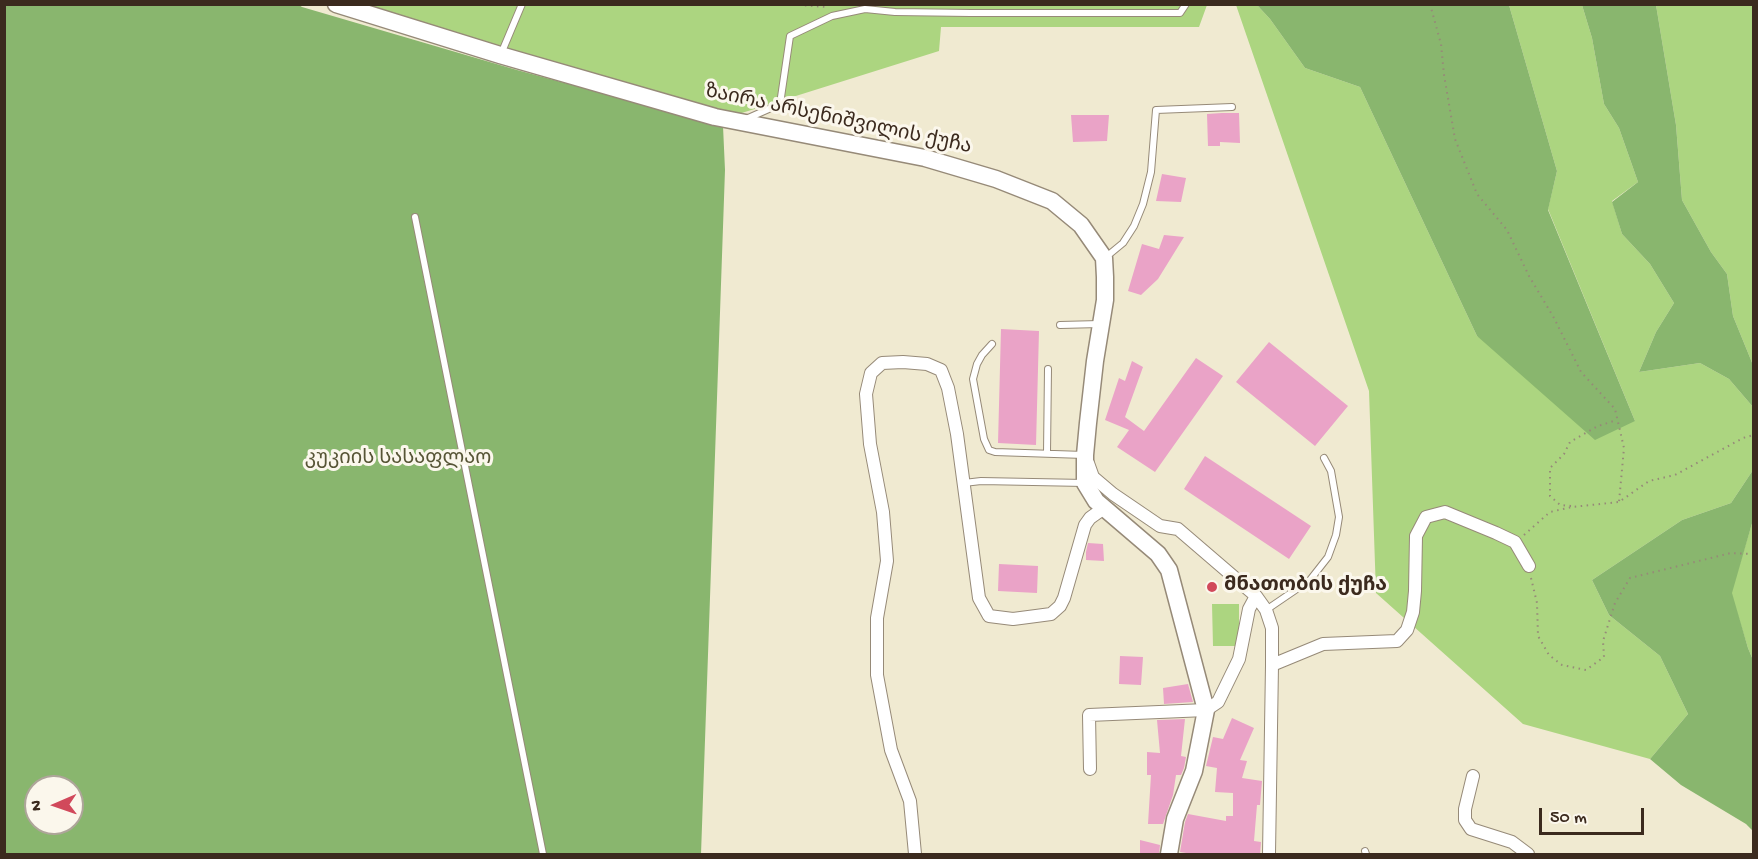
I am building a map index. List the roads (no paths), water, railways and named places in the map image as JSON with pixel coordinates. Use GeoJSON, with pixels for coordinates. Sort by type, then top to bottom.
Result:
{"type":"FeatureCollection","features":[{"type":"Feature","properties":{"kind":"street","name":"ზაირა არსენიშვილის ქუჩა"},"geometry":{"type":"LineString","coordinates":[[336,4],[500,56],[715,117],[925,158],[996,179],[1052,201],[1081,225],[1104,258]]}},
{"type":"Feature","properties":{"kind":"street"},"geometry":{"type":"LineString","coordinates":[[1104,258],[1105,300],[1095,361],[1085,455],[1085,483],[1096,501],[1109,501],[1160,526],[1178,529],[1256,596],[1266,610],[1272,628],[1269,855]]}},
{"type":"Feature","properties":{"kind":"street"},"geometry":{"type":"LineString","coordinates":[[915,855],[910,801],[891,750],[877,675],[877,618],[887,561],[883,512],[870,444],[866,394],[871,373],[882,363],[927,364],[941,369],[950,399],[964,483],[979,598],[989,616],[1013,619],[1051,614],[1060,606],[1085,525],[1109,501]]}},
{"type":"Feature","properties":{"kind":"street"},"geometry":{"type":"LineString","coordinates":[[1085,455],[1093,477],[1109,501],[1158,554],[1169,570],[1206,710],[1194,771],[1175,819],[1169,855]]}},
{"type":"Feature","properties":{"kind":"street"},"geometry":{"type":"LineString","coordinates":[[1272,665],[1323,644],[1397,641],[1407,630],[1413,612],[1416,536],[1426,517],[1445,512],[1515,542],[1529,566]]}},
{"type":"Feature","properties":{"kind":"street"},"geometry":{"type":"LineString","coordinates":[[1090,769],[1089,715],[1206,710],[1218,702],[1239,659],[1249,609],[1256,596]]}},
{"type":"Feature","properties":{"kind":"street"},"geometry":{"type":"LineString","coordinates":[[1473,776],[1465,809],[1465,820],[1471,829],[1512,842],[1528,855]]}},
{"type":"Feature","properties":{"kind":"lane"},"geometry":{"type":"LineString","coordinates":[[500,56],[522,4]]}},
{"type":"Feature","properties":{"kind":"lane"},"geometry":{"type":"LineString","coordinates":[[740,122],[780,104],[790,36],[832,16],[865,9],[895,12],[971,13],[1180,13],[1186,4]]}},
{"type":"Feature","properties":{"kind":"lane"},"geometry":{"type":"LineString","coordinates":[[1104,258],[1123,243],[1134,226],[1143,204],[1151,172],[1156,110],[1232,107]]}},
{"type":"Feature","properties":{"kind":"lane"},"geometry":{"type":"LineString","coordinates":[[415,217],[543,855]]}},
{"type":"Feature","properties":{"kind":"lane"},"geometry":{"type":"LineString","coordinates":[[1060,325],[1101,324]]}},
{"type":"Feature","properties":{"kind":"lane"},"geometry":{"type":"LineString","coordinates":[[992,344],[977,364],[974,379],[986,445],[989,450],[1085,455]]}},
{"type":"Feature","properties":{"kind":"lane"},"geometry":{"type":"LineString","coordinates":[[1047,453],[1048,369]]}},
{"type":"Feature","properties":{"kind":"lane"},"geometry":{"type":"LineString","coordinates":[[1266,610],[1310,580],[1328,557],[1339,518],[1330,471],[1324,458]]}},
{"type":"Feature","properties":{"kind":"lane"},"geometry":{"type":"LineString","coordinates":[[964,483],[981,481],[1085,483]]}},
{"type":"Feature","properties":{"kind":"place","name":"მნათობის ქუჩა"},"geometry":{"type":"Point","coordinates":[1212,587]}},
{"type":"Feature","properties":{"kind":"park label","name":"კუკიის სასაფლაო"},"geometry":{"type":"Point","coordinates":[398,460]}}]}
